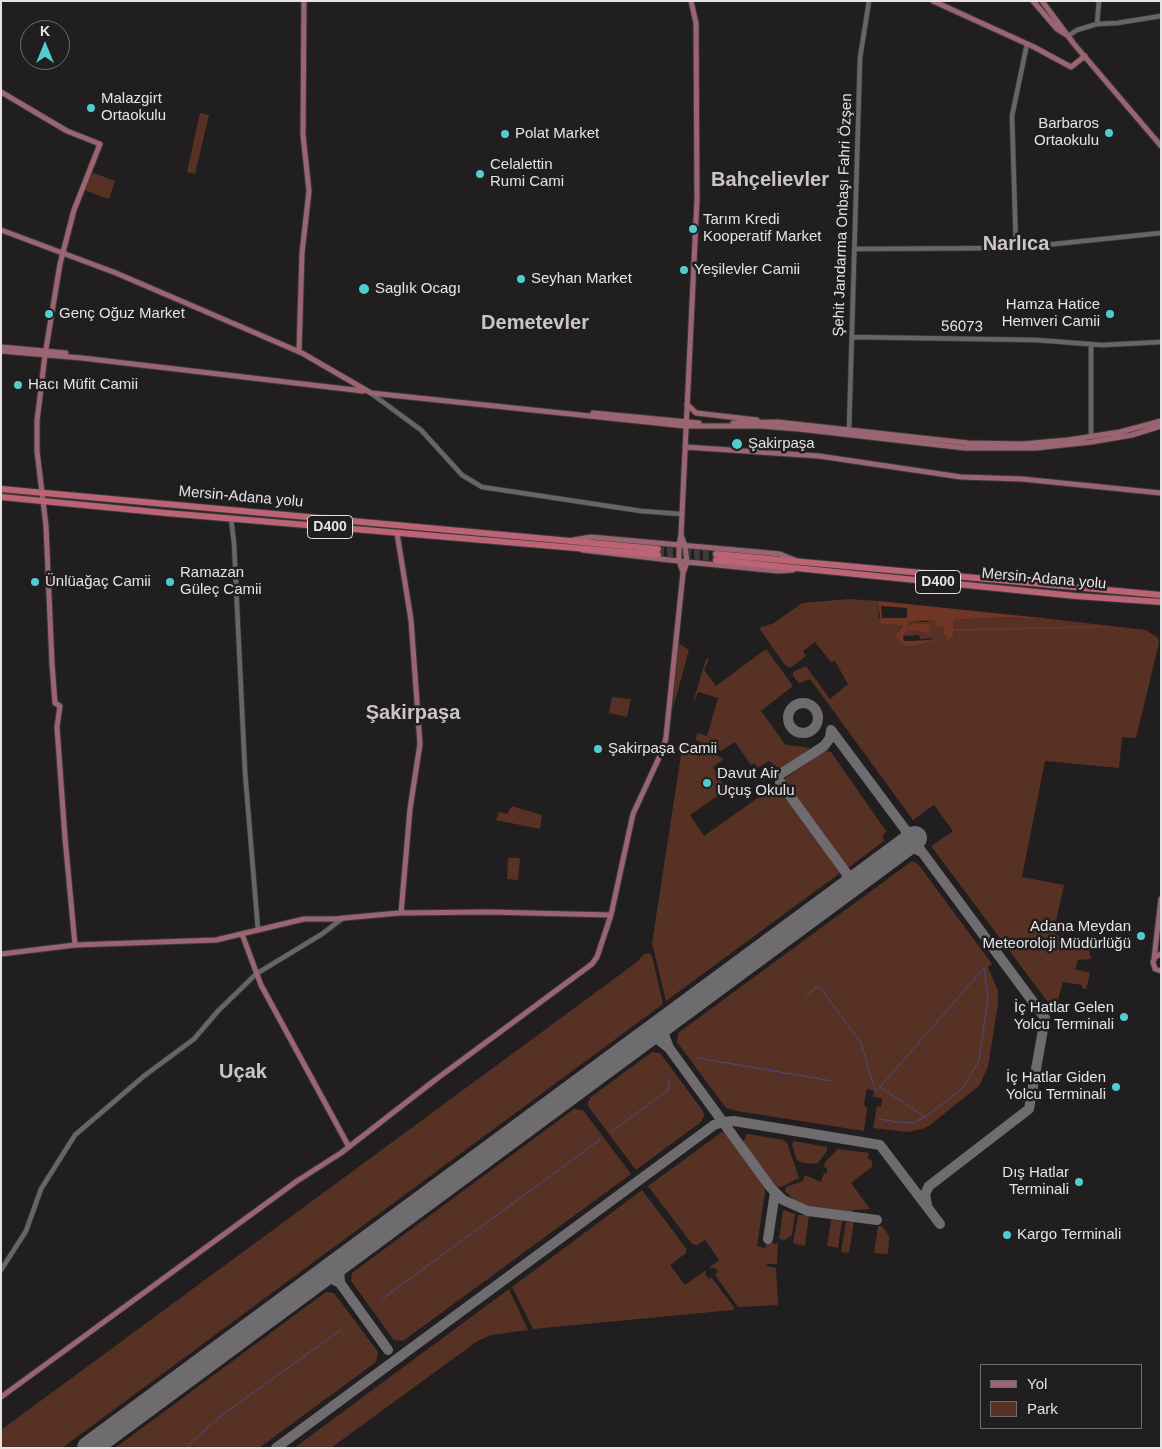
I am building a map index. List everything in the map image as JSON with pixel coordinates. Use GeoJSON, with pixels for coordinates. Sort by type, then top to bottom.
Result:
{"type":"FeatureCollection","features":[{"type":"Feature","properties":{"kind":"highway","name":"Mersin-Adana yolu"},"geometry":{"type":"LineString","coordinates":[[1,489],[658,552]]}},
{"type":"Feature","properties":{"kind":"highway","name":"Mersin-Adana yolu"},"geometry":{"type":"LineString","coordinates":[[1,497],[397,533],[571,543]]}},
{"type":"Feature","properties":{"kind":"highway","name":"Mersin-Adana yolu"},"geometry":{"type":"LineString","coordinates":[[1161,593],[1082,584],[1046,584],[797,561],[716,557],[1076,596],[1161,602]]}},
{"type":"Feature","properties":{"kind":"highway"},"geometry":{"type":"LineString","coordinates":[[1076,596],[1087,600],[1161,606]]}},
{"type":"Feature","properties":{"kind":"main road"},"geometry":{"type":"LineString","coordinates":[[299,352],[302,253],[309,191],[303,135],[304,1]]}},
{"type":"Feature","properties":{"kind":"main road"},"geometry":{"type":"LineString","coordinates":[[683,573],[679,561],[679,545],[697,186],[696,24],[691,1]]}},
{"type":"Feature","properties":{"kind":"main road"},"geometry":{"type":"LineString","coordinates":[[933,1],[1027,44],[1071,67],[1086,56]]}},
{"type":"Feature","properties":{"kind":"main road"},"geometry":{"type":"LineString","coordinates":[[1032,1],[1057,29],[1068,36]]}},
{"type":"Feature","properties":{"kind":"main road"},"geometry":{"type":"LineString","coordinates":[[1042,1],[1068,36],[1161,146]]}},
{"type":"Feature","properties":{"kind":"main road"},"geometry":{"type":"LineString","coordinates":[[1,92],[67,131],[100,144],[76,204],[63,255],[45,353],[37,421],[37,451],[44,501],[49,625],[56,703],[60,706],[58,727],[75,945]]}},
{"type":"Feature","properties":{"kind":"main road"},"geometry":{"type":"LineString","coordinates":[[1,230],[63,255],[116,273],[299,352],[334,370],[368,392]]}},
{"type":"Feature","properties":{"kind":"main road"},"geometry":{"type":"LineString","coordinates":[[1,349],[368,392],[685,424],[761,426],[965,448],[1012,449],[1090,442],[1132,435],[1161,426]]}},
{"type":"Feature","properties":{"kind":"main road"},"geometry":{"type":"LineString","coordinates":[[687,403],[696,413],[849,431],[996,444],[1022,444],[1090,436],[1161,421]]}},
{"type":"Feature","properties":{"kind":"main road"},"geometry":{"type":"LineString","coordinates":[[685,424],[777,422]]}},
{"type":"Feature","properties":{"kind":"main road"},"geometry":{"type":"LineString","coordinates":[[685,447],[819,456],[961,476],[1022,479],[1161,494]]}},
{"type":"Feature","properties":{"kind":"main road"},"geometry":{"type":"LineString","coordinates":[[397,533],[411,620],[420,744],[409,814],[401,913]]}},
{"type":"Feature","properties":{"kind":"main road"},"geometry":{"type":"LineString","coordinates":[[1,1398],[297,1181],[319,1169],[349,1147],[435,1080],[592,964],[597,957],[611,915],[633,814],[664,747],[683,573],[687,562],[685,546],[681,535]]}},
{"type":"Feature","properties":{"kind":"main road"},"geometry":{"type":"LineString","coordinates":[[571,543],[591,537],[780,554],[797,561]]}},
{"type":"Feature","properties":{"kind":"main road"},"geometry":{"type":"LineString","coordinates":[[571,543],[588,552],[778,571],[811,568]]}},
{"type":"Feature","properties":{"kind":"main road"},"geometry":{"type":"LineString","coordinates":[[1160,972],[1153,966],[1161,899]]}},
{"type":"Feature","properties":{"kind":"main road"},"geometry":{"type":"LineString","coordinates":[[1,954],[75,945],[211,941],[304,919],[401,913],[553,912],[611,915]]}},
{"type":"Feature","properties":{"kind":"main road"},"geometry":{"type":"LineString","coordinates":[[242,934],[256,974],[349,1147]]}},
{"type":"Feature","properties":{"kind":"main road"},"geometry":{"type":"LineString","coordinates":[[1154,959],[1161,954]]}},
{"type":"Feature","properties":{"kind":"street","name":"Şehit Jandarma Onbaşı Fahri Özşen"},"geometry":{"type":"LineString","coordinates":[[849,431],[852,259],[855,248],[860,58],[869,1]]}},
{"type":"Feature","properties":{"kind":"street"},"geometry":{"type":"LineString","coordinates":[[1097,24],[1099,1]]}},
{"type":"Feature","properties":{"kind":"street"},"geometry":{"type":"LineString","coordinates":[[1068,36],[1077,30],[1097,24],[1161,16]]}},
{"type":"Feature","properties":{"kind":"street"},"geometry":{"type":"LineString","coordinates":[[1016,248],[1012,116],[1027,44]]}},
{"type":"Feature","properties":{"kind":"street"},"geometry":{"type":"LineString","coordinates":[[855,248],[1016,248],[1161,233]]}},
{"type":"Feature","properties":{"kind":"street","name":"56073"},"geometry":{"type":"LineString","coordinates":[[852,337],[1036,340],[1121,345],[1161,342]]}},
{"type":"Feature","properties":{"kind":"street"},"geometry":{"type":"LineString","coordinates":[[1090,436],[1091,344]]}},
{"type":"Feature","properties":{"kind":"street"},"geometry":{"type":"LineString","coordinates":[[368,392],[421,430],[462,475],[482,487],[641,511],[681,514]]}},
{"type":"Feature","properties":{"kind":"street"},"geometry":{"type":"LineString","coordinates":[[231,518],[234,543],[245,772],[258,930]]}},
{"type":"Feature","properties":{"kind":"street"},"geometry":{"type":"LineString","coordinates":[[1,1270],[26,1231],[41,1189],[76,1135],[144,1076],[194,1039],[218,1011],[256,974],[322,934],[342,918]]}},
{"type":"Feature","properties":{"kind":"green space"},"geometry":{"type":"Polygon","coordinates":[[[200,113],[209,115],[195,174],[187,172],[200,113]]]}},
{"type":"Feature","properties":{"kind":"green space"},"geometry":{"type":"Polygon","coordinates":[[[91,172],[115,181],[109,199],[84,190],[91,172]]]}},
{"type":"Feature","properties":{"kind":"green space"},"geometry":{"type":"Polygon","coordinates":[[[849,599],[878,601],[879,618],[903,624],[895,636],[904,646],[915,646],[934,638],[920,639],[919,635],[903,636],[908,630],[926,633],[921,626],[912,624],[909,627],[907,622],[927,622],[931,618],[944,626],[950,641],[953,633],[953,620],[1009,617],[1042,618],[1146,630],[1158,638],[1159,643],[1136,738],[1122,737],[1119,768],[1045,761],[1022,877],[1064,885],[1054,930],[1055,934],[1089,949],[1091,959],[1078,960],[1075,969],[1090,973],[1086,989],[1082,988],[1082,985],[1063,982],[1058,1000],[1051,1003],[1047,1001],[931,846],[953,831],[934,805],[913,820],[810,679],[799,683],[793,676],[793,672],[806,666],[830,699],[848,684],[835,661],[831,662],[815,642],[803,651],[806,656],[790,668],[784,664],[759,628],[774,623],[802,603],[849,599]]]}},
{"type":"Feature","properties":{"kind":"green space"},"geometry":{"type":"Polygon","coordinates":[[[678,643],[689,650],[673,708],[674,686],[678,643]]]}},
{"type":"Feature","properties":{"kind":"green space"},"geometry":{"type":"Polygon","coordinates":[[[766,649],[793,686],[761,711],[784,743],[810,748],[785,768],[780,769],[769,761],[758,768],[754,763],[751,765],[735,742],[721,751],[696,740],[697,733],[707,736],[718,698],[698,692],[694,699],[706,659],[709,659],[704,670],[716,686],[766,649]]]}},
{"type":"Feature","properties":{"kind":"green space"},"geometry":{"type":"Polygon","coordinates":[[[612,697],[631,699],[627,717],[609,713],[612,697]]]}},
{"type":"Feature","properties":{"kind":"green space"},"geometry":{"type":"Polygon","coordinates":[[[683,742],[694,743],[724,759],[713,767],[726,790],[690,815],[704,836],[766,792],[780,792],[789,797],[840,868],[840,873],[666,1001],[652,943],[683,742]]]}},
{"type":"Feature","properties":{"kind":"green space"},"geometry":{"type":"Polygon","coordinates":[[[824,751],[831,752],[886,831],[882,837],[885,840],[848,868],[843,865],[784,781],[784,779],[824,751]]]}},
{"type":"Feature","properties":{"kind":"green space"},"geometry":{"type":"Polygon","coordinates":[[[512,806],[542,815],[540,829],[496,820],[499,812],[507,814],[512,806]]]}},
{"type":"Feature","properties":{"kind":"green space"},"geometry":{"type":"Polygon","coordinates":[[[508,858],[520,858],[518,880],[507,879],[508,858]]]}},
{"type":"Feature","properties":{"kind":"green space"},"geometry":{"type":"Polygon","coordinates":[[[912,861],[918,864],[992,964],[988,967],[998,991],[998,1004],[988,1067],[979,1086],[930,1125],[923,1129],[907,1132],[873,1128],[877,1106],[881,1107],[882,1098],[874,1097],[874,1091],[867,1089],[864,1104],[867,1109],[864,1131],[726,1108],[677,1042],[678,1033],[912,861]]]}},
{"type":"Feature","properties":{"kind":"green space"},"geometry":{"type":"Polygon","coordinates":[[[649,953],[652,956],[663,1004],[62,1448],[1,1448],[1,1430],[637,962],[644,954],[649,953]]]}},
{"type":"Feature","properties":{"kind":"green space"},"geometry":{"type":"Polygon","coordinates":[[[652,1052],[660,1053],[703,1111],[704,1116],[701,1122],[636,1170],[588,1106],[588,1102],[591,1097],[652,1052]]]}},
{"type":"Feature","properties":{"kind":"green space"},"geometry":{"type":"Polygon","coordinates":[[[574,1109],[583,1110],[631,1174],[403,1341],[394,1340],[351,1281],[352,1273],[574,1109]]]}},
{"type":"Feature","properties":{"kind":"green space"},"geometry":{"type":"Polygon","coordinates":[[[722,1132],[725,1133],[764,1185],[765,1193],[757,1246],[765,1248],[767,1242],[776,1244],[778,1242],[777,1264],[767,1264],[767,1266],[776,1268],[778,1305],[738,1307],[715,1275],[718,1272],[714,1267],[711,1269],[710,1267],[719,1260],[705,1240],[697,1245],[692,1244],[648,1186],[722,1132]]]}},
{"type":"Feature","properties":{"kind":"green space"},"geometry":{"type":"Polygon","coordinates":[[[747,1134],[784,1140],[787,1143],[799,1178],[781,1187],[776,1186],[743,1142],[747,1134]]]}},
{"type":"Feature","properties":{"kind":"green space"},"geometry":{"type":"Polygon","coordinates":[[[794,1141],[827,1147],[827,1151],[817,1164],[803,1163],[797,1160],[792,1145],[794,1141]]]}},
{"type":"Feature","properties":{"kind":"green space"},"geometry":{"type":"Polygon","coordinates":[[[838,1149],[869,1153],[868,1158],[872,1161],[872,1167],[851,1183],[870,1209],[853,1210],[852,1215],[806,1207],[793,1199],[785,1191],[786,1187],[803,1181],[805,1175],[821,1182],[824,1173],[827,1173],[827,1168],[824,1167],[825,1162],[838,1149]]]}},
{"type":"Feature","properties":{"kind":"green space"},"geometry":{"type":"Polygon","coordinates":[[[642,1190],[686,1248],[686,1253],[670,1265],[685,1285],[706,1270],[705,1274],[709,1279],[711,1277],[734,1307],[733,1310],[533,1329],[512,1287],[642,1190]]]}},
{"type":"Feature","properties":{"kind":"green space"},"geometry":{"type":"Polygon","coordinates":[[[783,1210],[795,1214],[792,1235],[785,1240],[779,1239],[783,1210]]]}},
{"type":"Feature","properties":{"kind":"green space"},"geometry":{"type":"Polygon","coordinates":[[[798,1215],[809,1215],[805,1246],[793,1243],[798,1215]]]}},
{"type":"Feature","properties":{"kind":"green space"},"geometry":{"type":"Polygon","coordinates":[[[831,1219],[842,1221],[838,1248],[827,1246],[831,1219]]]}},
{"type":"Feature","properties":{"kind":"green space"},"geometry":{"type":"Polygon","coordinates":[[[846,1222],[854,1222],[849,1253],[841,1252],[846,1222]]]}},
{"type":"Feature","properties":{"kind":"green space"},"geometry":{"type":"Polygon","coordinates":[[[878,1226],[882,1226],[889,1236],[888,1254],[874,1253],[878,1226]]]}},
{"type":"Feature","properties":{"kind":"green space"},"geometry":{"type":"Polygon","coordinates":[[[509,1289],[528,1330],[491,1335],[476,1342],[331,1448],[294,1448],[509,1289]]]}},
{"type":"Feature","properties":{"kind":"green space"},"geometry":{"type":"Polygon","coordinates":[[[326,1292],[334,1293],[378,1352],[376,1362],[259,1448],[115,1448],[326,1292]]]}},
{"type":"Feature","properties":{"kind":"shaded area"},"geometry":{"type":"Polygon","coordinates":[[[878,601],[1043,619],[1009,617],[953,620],[953,635],[949,641],[943,631],[944,626],[937,627],[934,620],[908,622],[909,627],[912,624],[929,624],[930,629],[926,633],[908,630],[903,636],[904,641],[934,640],[915,646],[904,646],[895,636],[903,625],[881,624],[878,601]],[[881,606],[882,618],[907,618],[907,608],[881,606]]]}},
{"type":"Feature","properties":{"kind":"shaded area"},"geometry":{"type":"Polygon","coordinates":[[[1116,627],[954,631],[954,629],[1116,627]]]}},
{"type":"Feature","properties":{"kind":"waterway"},"geometry":{"type":"LineString","coordinates":[[873,1095],[984,968],[988,998],[979,1061],[962,1089],[925,1117]]}},
{"type":"Feature","properties":{"kind":"waterway"},"geometry":{"type":"LineString","coordinates":[[805,996],[819,986],[861,1043],[875,1090]]}},
{"type":"Feature","properties":{"kind":"waterway"},"geometry":{"type":"LineString","coordinates":[[698,1058],[832,1081]]}},
{"type":"Feature","properties":{"kind":"waterway"},"geometry":{"type":"LineString","coordinates":[[611,1132],[668,1090],[670,1078]]}},
{"type":"Feature","properties":{"kind":"waterway"},"geometry":{"type":"LineString","coordinates":[[879,1119],[904,1123],[915,1122],[925,1117],[880,1087]]}},
{"type":"Feature","properties":{"kind":"waterway"},"geometry":{"type":"LineString","coordinates":[[382,1299],[601,1139]]}},
{"type":"Feature","properties":{"kind":"waterway"},"geometry":{"type":"LineString","coordinates":[[185,1448],[222,1415],[342,1329]]}},
{"type":"Feature","properties":{"kind":"taxiway"},"geometry":{"type":"LineString","coordinates":[[803,703],[814,707],[818,718],[814,729],[803,733],[792,729],[788,718],[792,707],[803,703]]}},
{"type":"Feature","properties":{"kind":"taxiway"},"geometry":{"type":"LineString","coordinates":[[831,730],[922,852],[908,846],[898,850],[908,840],[906,832]]}},
{"type":"Feature","properties":{"kind":"taxiway"},"geometry":{"type":"LineString","coordinates":[[779,775],[824,746],[830,738],[831,730]]}},
{"type":"Feature","properties":{"kind":"taxiway"},"geometry":{"type":"LineString","coordinates":[[780,782],[847,874],[845,889]]}},
{"type":"Feature","properties":{"kind":"taxiway"},"geometry":{"type":"LineString","coordinates":[[922,852],[1045,1018],[1029,1109],[929,1186],[925,1194],[927,1205]]}},
{"type":"Feature","properties":{"kind":"taxiway"},"geometry":{"type":"LineString","coordinates":[[645,1037],[655,1037],[669,1048],[662,1029],[668,1020]]}},
{"type":"Feature","properties":{"kind":"taxiway"},"geometry":{"type":"LineString","coordinates":[[669,1048],[771,1188],[783,1200],[808,1211],[877,1220]]}},
{"type":"Feature","properties":{"kind":"taxiway"},"geometry":{"type":"LineString","coordinates":[[276,1448],[714,1125],[734,1121],[880,1145],[940,1224]]}},
{"type":"Feature","properties":{"kind":"taxiway"},"geometry":{"type":"LineString","coordinates":[[768,1239],[775,1192]]}},
{"type":"Feature","properties":{"kind":"taxiway"},"geometry":{"type":"LineString","coordinates":[[319,1278],[329,1277],[340,1283],[339,1267],[345,1258]]}},
{"type":"Feature","properties":{"kind":"taxiway"},"geometry":{"type":"LineString","coordinates":[[340,1283],[388,1350]]}},
{"type":"Feature","properties":{"kind":"runway"},"geometry":{"type":"LineString","coordinates":[[89,1448],[915,838]]}},
{"type":"Feature","properties":{"kind":"tunnel"},"geometry":{"type":"LineString","coordinates":[[658,549],[716,554]]}},
{"type":"Feature","properties":{"kind":"tunnel"},"geometry":{"type":"LineString","coordinates":[[658,555],[716,560]]}},
{"type":"Feature","properties":{"kind":"place","name":"Malazgirt Ortaokulu"},"geometry":{"type":"Point","coordinates":[91,108]}},
{"type":"Feature","properties":{"kind":"place","name":"Barbaros Ortaokulu"},"geometry":{"type":"Point","coordinates":[1109,133]}},
{"type":"Feature","properties":{"kind":"place","name":"Polat Market"},"geometry":{"type":"Point","coordinates":[505,134]}},
{"type":"Feature","properties":{"kind":"place","name":"Celalettin Rumi Cami"},"geometry":{"type":"Point","coordinates":[480,174]}},
{"type":"Feature","properties":{"kind":"place","name":"Tarım Kredi Kooperatif Market"},"geometry":{"type":"Point","coordinates":[693,229]}},
{"type":"Feature","properties":{"kind":"place","name":"Yeşilevler Camii"},"geometry":{"type":"Point","coordinates":[684,270]}},
{"type":"Feature","properties":{"kind":"place","name":"Seyhan Market"},"geometry":{"type":"Point","coordinates":[521,279]}},
{"type":"Feature","properties":{"kind":"place","name":"Saglık Ocagı"},"geometry":{"type":"Point","coordinates":[364,289]}},
{"type":"Feature","properties":{"kind":"place","name":"Genç Oğuz Market"},"geometry":{"type":"Point","coordinates":[49,314]}},
{"type":"Feature","properties":{"kind":"place","name":"Hamza Hatice Hemveri Camii"},"geometry":{"type":"Point","coordinates":[1110,314]}},
{"type":"Feature","properties":{"kind":"place","name":"Hacı Müfit Camii"},"geometry":{"type":"Point","coordinates":[18,385]}},
{"type":"Feature","properties":{"kind":"place","name":"Şakirpaşa"},"geometry":{"type":"Point","coordinates":[737,444]}},
{"type":"Feature","properties":{"kind":"place","name":"Ünlüağaç Camii"},"geometry":{"type":"Point","coordinates":[35,582]}},
{"type":"Feature","properties":{"kind":"place","name":"Ramazan Güleç Camii"},"geometry":{"type":"Point","coordinates":[170,582]}},
{"type":"Feature","properties":{"kind":"place","name":"Şakirpaşa Camii"},"geometry":{"type":"Point","coordinates":[598,749]}},
{"type":"Feature","properties":{"kind":"place","name":"Davut Air Uçuş Okulu"},"geometry":{"type":"Point","coordinates":[707,783]}},
{"type":"Feature","properties":{"kind":"place","name":"Adana Meydan Meteoroloji Müdürlüğü"},"geometry":{"type":"Point","coordinates":[1141,936]}},
{"type":"Feature","properties":{"kind":"place","name":"İç Hatlar Gelen Yolcu Terminali"},"geometry":{"type":"Point","coordinates":[1124,1017]}},
{"type":"Feature","properties":{"kind":"place","name":"İç Hatlar Giden Yolcu Terminali"},"geometry":{"type":"Point","coordinates":[1116,1087]}},
{"type":"Feature","properties":{"kind":"place","name":"Dış Hatlar Terminali"},"geometry":{"type":"Point","coordinates":[1079,1182]}},
{"type":"Feature","properties":{"kind":"place","name":"Kargo Terminali"},"geometry":{"type":"Point","coordinates":[1007,1235]}},
{"type":"Feature","properties":{"kind":"district","name":"Bahçelievler"},"geometry":{"type":"Point","coordinates":[770,180]}},
{"type":"Feature","properties":{"kind":"district","name":"Narlıca"},"geometry":{"type":"Point","coordinates":[1016,244]}},
{"type":"Feature","properties":{"kind":"district","name":"Demetevler"},"geometry":{"type":"Point","coordinates":[535,323]}},
{"type":"Feature","properties":{"kind":"district","name":"Şakirpaşa"},"geometry":{"type":"Point","coordinates":[413,713]}},
{"type":"Feature","properties":{"kind":"district","name":"Uçak"},"geometry":{"type":"Point","coordinates":[243,1072]}}]}
